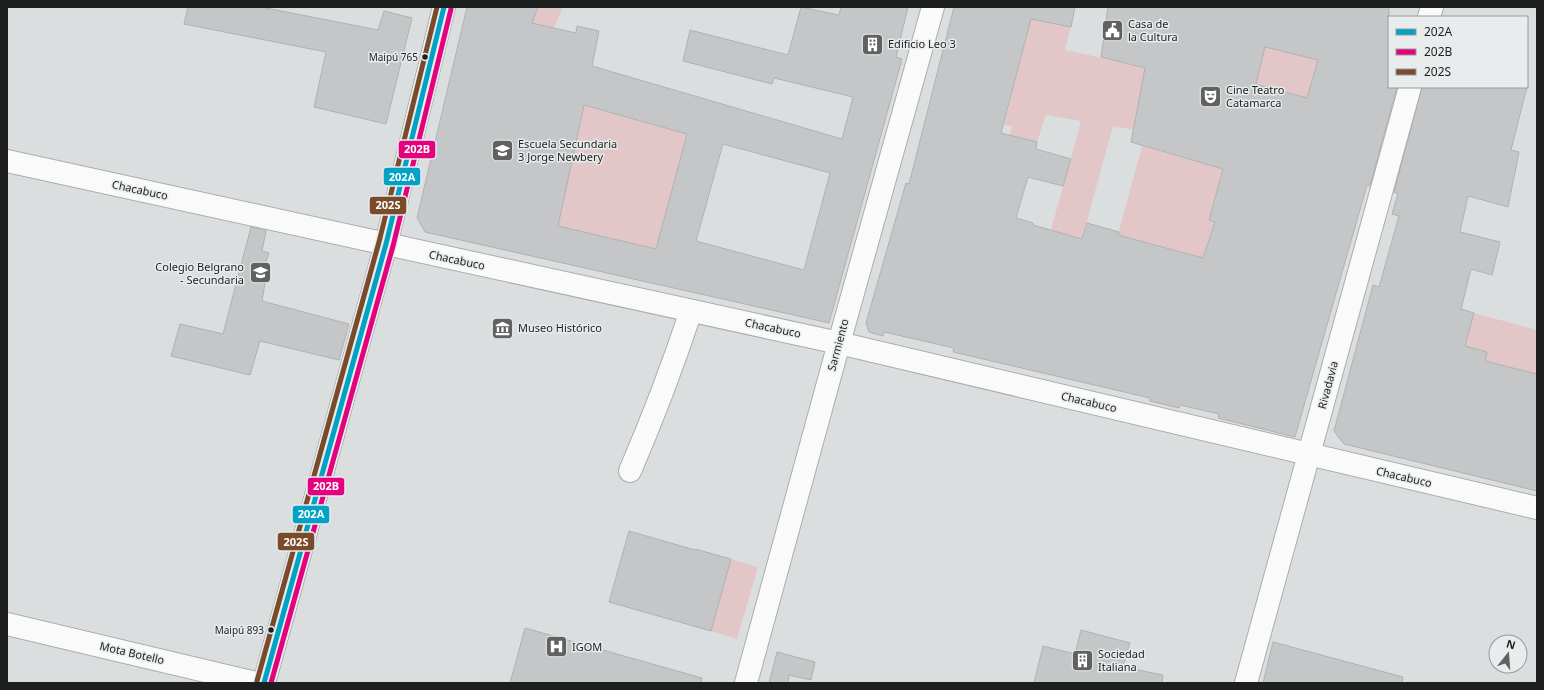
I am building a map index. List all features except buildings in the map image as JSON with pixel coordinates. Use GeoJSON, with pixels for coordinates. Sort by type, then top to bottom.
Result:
{"type":"FeatureCollection","features":[{"type":"Feature","properties":{"kind":"street"},"geometry":{"type":"LineString","coordinates":[[264,683],[386,244],[444,7]]}},
{"type":"Feature","properties":{"kind":"street","name":"Sarmiento"},"geometry":{"type":"LineString","coordinates":[[746,683],[933,7]]}},
{"type":"Feature","properties":{"kind":"street","name":"Rivadavia"},"geometry":{"type":"LineString","coordinates":[[1246,683],[1410,88]]}},
{"type":"Feature","properties":{"kind":"street","name":"Chacabuco"},"geometry":{"type":"LineString","coordinates":[[7,161],[839,343],[1537,508]]}},
{"type":"Feature","properties":{"kind":"street"},"geometry":{"type":"LineString","coordinates":[[630,471],[653,418],[691,311]]}},
{"type":"Feature","properties":{"kind":"street","name":"Mota Botello"},"geometry":{"type":"LineString","coordinates":[[7,624],[256,683]]}},
{"type":"Feature","properties":{"kind":"shaded area"},"geometry":{"type":"Polygon","coordinates":[[[538,7],[563,7],[554,28],[532,23],[538,7]]]}},
{"type":"Feature","properties":{"kind":"shaded area"},"geometry":{"type":"Polygon","coordinates":[[[1031,19],[1071,27],[1065,50],[1146,67],[1134,130],[1113,126],[1082,239],[1051,230],[1081,121],[1046,115],[1037,142],[1009,136],[1012,126],[1004,125],[1031,19]]]}},
{"type":"Feature","properties":{"kind":"shaded area"},"geometry":{"type":"Polygon","coordinates":[[[1266,42],[1318,60],[1315,70],[1341,76],[1307,98],[1281,91],[1273,122],[1235,173],[1266,42]]]}},
{"type":"Feature","properties":{"kind":"shaded area"},"geometry":{"type":"Polygon","coordinates":[[[584,105],[687,134],[656,249],[558,226],[584,105]]]}},
{"type":"Feature","properties":{"kind":"shaded area"},"geometry":{"type":"Polygon","coordinates":[[[1142,146],[1223,169],[1209,220],[1215,222],[1204,255],[1207,265],[1193,256],[1148,243],[1140,267],[1118,235],[1142,146]]]}},
{"type":"Feature","properties":{"kind":"shaded area"},"geometry":{"type":"Polygon","coordinates":[[[1474,313],[1537,330],[1537,374],[1485,361],[1487,352],[1465,346],[1474,313]]]}},
{"type":"Feature","properties":{"kind":"shaded area"},"geometry":{"type":"Polygon","coordinates":[[[731,559],[758,567],[737,639],[711,631],[731,559]]]}},
{"type":"Feature","properties":{"kind":"transit line","name":"202S"},"geometry":{"type":"LineString","coordinates":[[257,681],[379,242],[437,7]]}},
{"type":"Feature","properties":{"kind":"transit line","name":"202A"},"geometry":{"type":"LineString","coordinates":[[264,683],[386,244],[444,7]]}},
{"type":"Feature","properties":{"kind":"transit line","name":"202B"},"geometry":{"type":"LineString","coordinates":[[271,683],[393,246],[451,9]]}},
{"type":"Feature","properties":{"kind":"place","name":"Casa de la Cultura"},"geometry":{"type":"Point","coordinates":[1112,30]}},
{"type":"Feature","properties":{"kind":"place","name":"Edificio Leo 3"},"geometry":{"type":"Point","coordinates":[872,44]}},
{"type":"Feature","properties":{"kind":"place","name":"Maipú 765"},"geometry":{"type":"Point","coordinates":[425,57]}},
{"type":"Feature","properties":{"kind":"place","name":"Cine Teatro Catamarca"},"geometry":{"type":"Point","coordinates":[1211,96]}},
{"type":"Feature","properties":{"kind":"place","name":"Escuela Secundaria 3 Jorge Newbery"},"geometry":{"type":"Point","coordinates":[503,150]}},
{"type":"Feature","properties":{"kind":"place","name":"Colegio Belgrano - Secundaria"},"geometry":{"type":"Point","coordinates":[260,273]}},
{"type":"Feature","properties":{"kind":"place","name":"Museo Histórico"},"geometry":{"type":"Point","coordinates":[502,328]}},
{"type":"Feature","properties":{"kind":"place","name":"Maipú 893"},"geometry":{"type":"Point","coordinates":[271,630]}},
{"type":"Feature","properties":{"kind":"place","name":"IGOM"},"geometry":{"type":"Point","coordinates":[556,647]}},
{"type":"Feature","properties":{"kind":"place","name":"Sociedad Italiana"},"geometry":{"type":"Point","coordinates":[1082,660]}}]}
